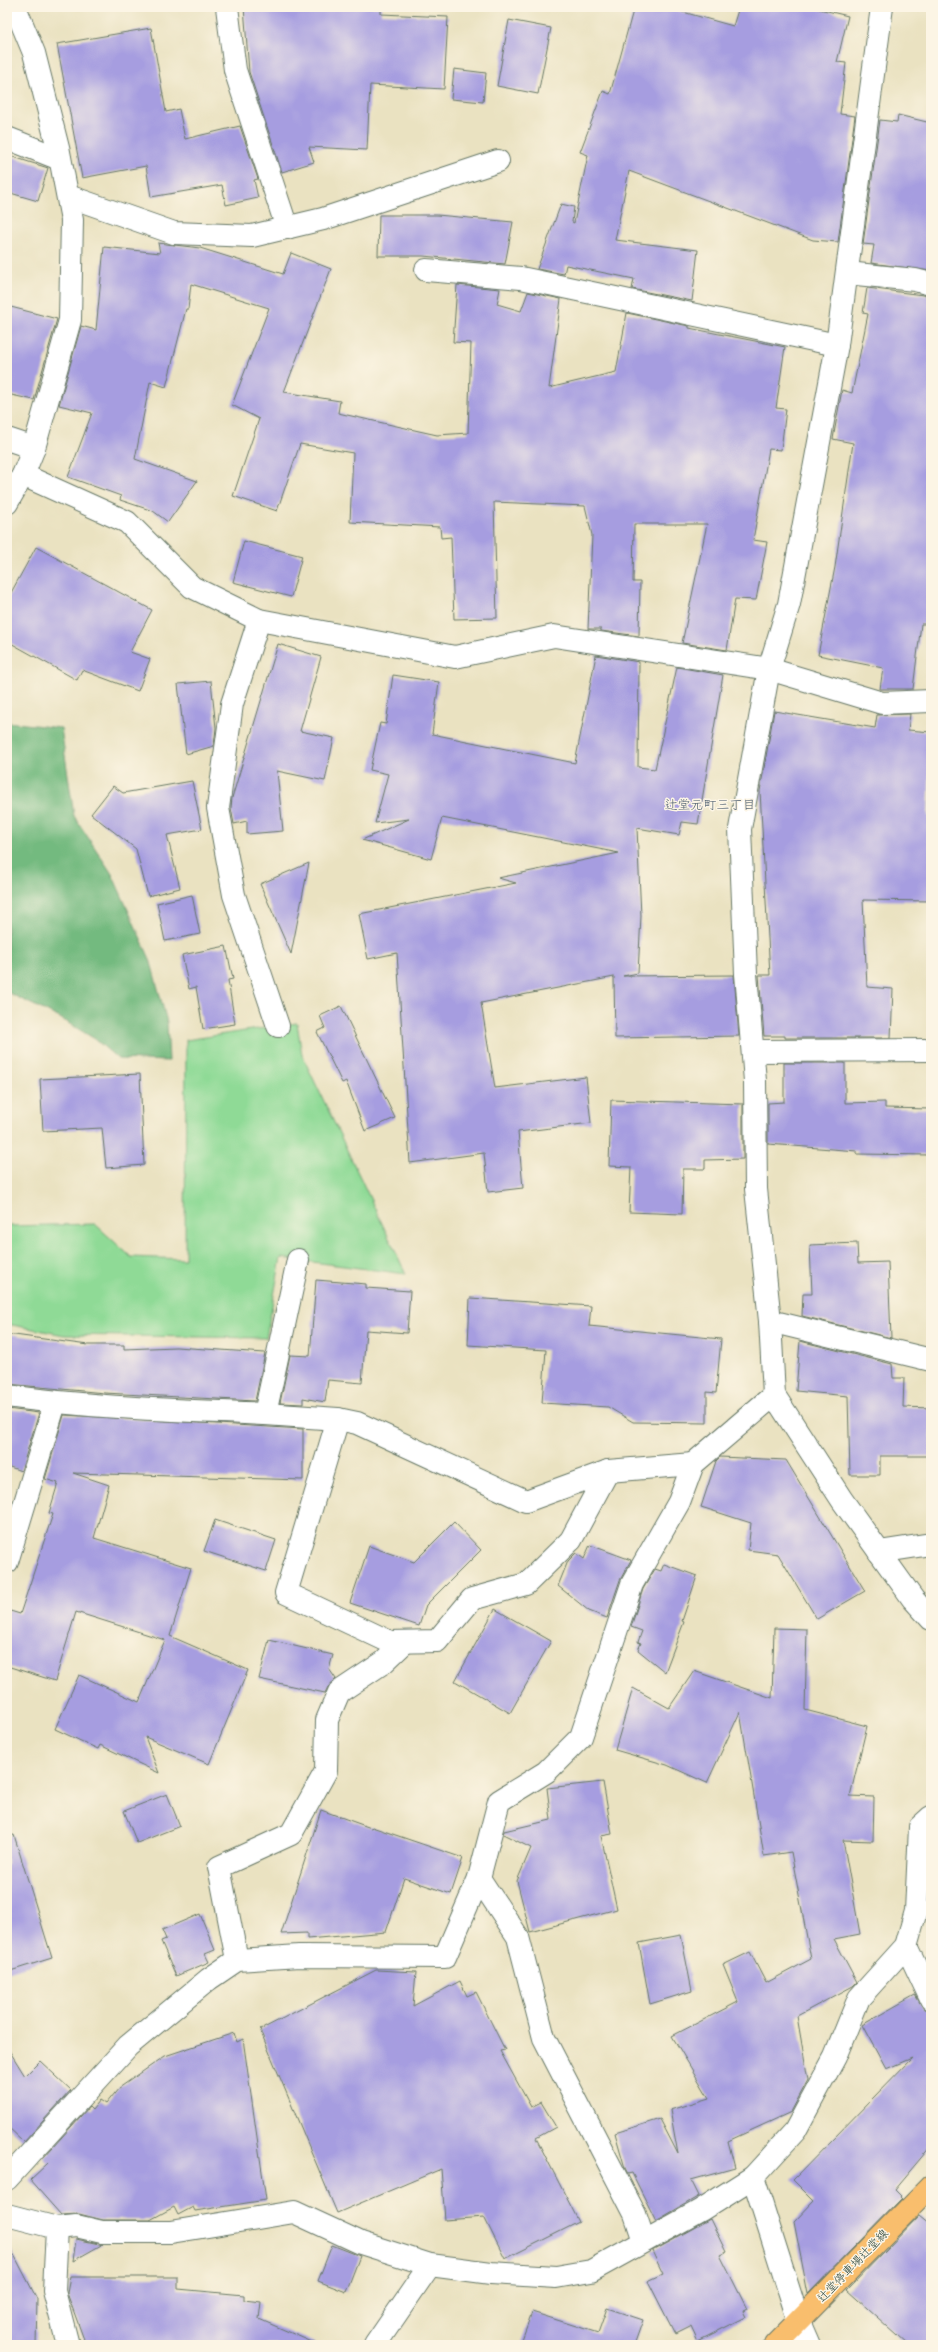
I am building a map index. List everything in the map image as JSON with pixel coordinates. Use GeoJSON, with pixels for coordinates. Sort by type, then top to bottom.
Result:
{"type":"FeatureCollection","features":[{"type":"Feature","properties":{"kind":"main road","name":"辻堂停車場辻堂線"},"geometry":{"type":"LineString","coordinates":[[775,2345],[931,2186]]}},
{"type":"Feature","properties":{"kind":"street"},"geometry":{"type":"LineString","coordinates":[[7,503],[23,475],[34,448],[70,320],[72,220],[60,159],[34,53],[15,7]]}},
{"type":"Feature","properties":{"kind":"street"},"geometry":{"type":"LineString","coordinates":[[227,7],[235,70],[287,228]]}},
{"type":"Feature","properties":{"kind":"street"},"geometry":{"type":"LineString","coordinates":[[882,7],[837,345],[788,604],[769,669],[740,829],[746,974],[753,1051],[756,1189],[770,1321],[774,1395],[842,1500],[913,1599],[931,1620]]}},
{"type":"Feature","properties":{"kind":"street"},"geometry":{"type":"LineString","coordinates":[[7,138],[60,159]]}},
{"type":"Feature","properties":{"kind":"street"},"geometry":{"type":"LineString","coordinates":[[68,196],[174,233],[252,236],[323,219],[498,162]]}},
{"type":"Feature","properties":{"kind":"street"},"geometry":{"type":"LineString","coordinates":[[426,270],[521,278],[837,345]]}},
{"type":"Feature","properties":{"kind":"street"},"geometry":{"type":"LineString","coordinates":[[846,273],[915,280],[931,284]]}},
{"type":"Feature","properties":{"kind":"street"},"geometry":{"type":"LineString","coordinates":[[7,439],[34,448]]}},
{"type":"Feature","properties":{"kind":"street"},"geometry":{"type":"LineString","coordinates":[[23,475],[127,522],[192,587],[260,620],[455,657],[554,636],[769,669],[882,703],[931,701]]}},
{"type":"Feature","properties":{"kind":"street"},"geometry":{"type":"LineString","coordinates":[[260,620],[232,704],[218,808],[234,895],[278,1026]]}},
{"type":"Feature","properties":{"kind":"street"},"geometry":{"type":"LineString","coordinates":[[753,1051],[931,1050]]}},
{"type":"Feature","properties":{"kind":"street"},"geometry":{"type":"LineString","coordinates":[[266,1414],[298,1260]]}},
{"type":"Feature","properties":{"kind":"street"},"geometry":{"type":"LineString","coordinates":[[770,1321],[931,1360]]}},
{"type":"Feature","properties":{"kind":"street"},"geometry":{"type":"LineString","coordinates":[[7,2179],[128,2046],[209,1979],[237,1960],[300,1956],[445,1957],[479,1878],[499,1801],[546,1772],[581,1737],[632,1584],[679,1502],[693,1464],[774,1395]]}},
{"type":"Feature","properties":{"kind":"street"},"geometry":{"type":"LineString","coordinates":[[7,1396],[55,1403],[338,1419],[357,1423],[526,1501],[608,1471],[693,1464]]}},
{"type":"Feature","properties":{"kind":"street"},"geometry":{"type":"LineString","coordinates":[[7,1562],[11,1537],[55,1403]]}},
{"type":"Feature","properties":{"kind":"street"},"geometry":{"type":"LineString","coordinates":[[338,1419],[286,1593],[390,1642],[437,1641],[472,1599],[526,1584],[571,1540],[608,1471]]}},
{"type":"Feature","properties":{"kind":"street"},"geometry":{"type":"LineString","coordinates":[[879,1552],[931,1544]]}},
{"type":"Feature","properties":{"kind":"street"},"geometry":{"type":"LineString","coordinates":[[237,1960],[219,1867],[291,1834],[326,1771],[327,1720],[339,1692],[384,1662],[405,1642]]}},
{"type":"Feature","properties":{"kind":"street"},"geometry":{"type":"LineString","coordinates":[[7,2214],[56,2228],[76,2226],[102,2232],[171,2232],[294,2212],[361,2242],[430,2265],[491,2273],[556,2277],[591,2271],[701,2210],[753,2177],[795,2131],[835,2057],[859,1998],[906,1946],[916,1911],[920,1826],[931,1817]]}},
{"type":"Feature","properties":{"kind":"street"},"geometry":{"type":"LineString","coordinates":[[479,1878],[518,1937],[544,2038],[635,2214],[644,2241]]}},
{"type":"Feature","properties":{"kind":"street"},"geometry":{"type":"LineString","coordinates":[[906,1946],[931,1999]]}},
{"type":"Feature","properties":{"kind":"street"},"geometry":{"type":"LineString","coordinates":[[753,2177],[799,2322],[809,2345]]}},
{"type":"Feature","properties":{"kind":"street"},"geometry":{"type":"LineString","coordinates":[[56,2228],[54,2291],[68,2345]]}},
{"type":"Feature","properties":{"kind":"street"},"geometry":{"type":"LineString","coordinates":[[375,2345],[430,2265]]}},
{"type":"Feature","properties":{"kind":"green space"},"geometry":{"type":"Polygon","coordinates":[[[7,722],[61,728],[74,816],[112,874],[150,959],[167,1022],[169,1061],[118,1059],[95,1039],[60,1018],[7,992],[7,722]]]}},
{"type":"Feature","properties":{"kind":"green space"},"geometry":{"type":"Polygon","coordinates":[[[297,1023],[302,1055],[406,1274],[281,1258],[266,1338],[64,1335],[7,1324],[7,1226],[95,1224],[131,1257],[185,1259],[186,1040],[297,1023]]]}},
{"type":"Feature","properties":{"kind":"building"},"geometry":{"type":"Polygon","coordinates":[[[244,7],[381,7],[381,14],[448,17],[444,89],[370,85],[367,150],[309,147],[314,162],[282,172],[249,72],[244,7]]]}},
{"type":"Feature","properties":{"kind":"building"},"geometry":{"type":"Polygon","coordinates":[[[634,7],[665,7],[733,26],[739,7],[811,7],[848,16],[837,62],[846,63],[840,114],[855,116],[838,242],[813,240],[629,171],[615,240],[698,250],[692,301],[632,289],[634,279],[566,265],[564,274],[537,269],[561,204],[574,207],[572,222],[574,223],[588,155],[580,152],[603,91],[610,94],[634,7]]]}},
{"type":"Feature","properties":{"kind":"building"},"geometry":{"type":"Polygon","coordinates":[[[509,20],[551,28],[538,94],[497,86],[509,20]]]}},
{"type":"Feature","properties":{"kind":"building"},"geometry":{"type":"Polygon","coordinates":[[[151,28],[166,112],[179,109],[185,139],[240,126],[258,179],[254,180],[258,198],[226,205],[222,185],[151,197],[146,166],[82,178],[57,44],[151,28]]]}},
{"type":"Feature","properties":{"kind":"building"},"geometry":{"type":"Polygon","coordinates":[[[454,69],[486,73],[483,102],[451,99],[454,69]]]}},
{"type":"Feature","properties":{"kind":"building"},"geometry":{"type":"Polygon","coordinates":[[[898,115],[931,123],[931,271],[871,263],[874,245],[863,244],[880,120],[897,122],[898,115]]]}},
{"type":"Feature","properties":{"kind":"building"},"geometry":{"type":"Polygon","coordinates":[[[7,155],[48,168],[38,201],[7,192],[7,155]]]}},
{"type":"Feature","properties":{"kind":"building"},"geometry":{"type":"Polygon","coordinates":[[[379,215],[437,215],[513,222],[505,264],[423,256],[378,256],[379,215]]]}},
{"type":"Feature","properties":{"kind":"building"},"geometry":{"type":"Polygon","coordinates":[[[158,243],[200,248],[283,274],[291,253],[331,269],[284,392],[340,401],[338,413],[437,435],[468,433],[471,343],[453,342],[457,285],[500,289],[497,304],[521,311],[528,292],[561,299],[549,388],[616,372],[627,313],[689,326],[689,328],[785,347],[776,408],[786,409],[781,450],[769,449],[753,540],[767,542],[756,600],[735,599],[727,650],[682,643],[707,524],[634,524],[633,582],[640,582],[639,636],[601,631],[601,629],[588,629],[592,535],[585,506],[494,502],[497,618],[454,619],[451,537],[441,538],[440,527],[350,522],[353,453],[300,444],[277,511],[233,496],[259,419],[232,405],[269,308],[191,284],[188,309],[186,309],[166,387],[150,382],[135,459],[197,481],[168,522],[153,511],[120,500],[121,496],[68,477],[92,413],[59,405],[81,326],[96,330],[104,247],[160,253],[158,243]]]}},
{"type":"Feature","properties":{"kind":"building"},"geometry":{"type":"Polygon","coordinates":[[[867,288],[931,296],[931,624],[921,624],[913,689],[880,689],[883,668],[818,655],[835,567],[853,443],[833,439],[842,390],[852,393],[868,314],[863,313],[867,288]]]}},
{"type":"Feature","properties":{"kind":"building"},"geometry":{"type":"Polygon","coordinates":[[[7,306],[57,319],[34,400],[7,394],[7,306]]]}},
{"type":"Feature","properties":{"kind":"building"},"geometry":{"type":"Polygon","coordinates":[[[244,541],[302,556],[291,597],[233,582],[244,541]]]}},
{"type":"Feature","properties":{"kind":"building"},"geometry":{"type":"Polygon","coordinates":[[[36,547],[152,610],[130,652],[150,659],[138,691],[82,670],[77,680],[7,641],[7,600],[36,547]]]}},
{"type":"Feature","properties":{"kind":"building"},"geometry":{"type":"Polygon","coordinates":[[[278,644],[321,657],[300,731],[334,738],[325,781],[277,771],[283,831],[247,834],[247,821],[234,824],[231,808],[232,798],[278,644]]]}},
{"type":"Feature","properties":{"kind":"building"},"geometry":{"type":"Polygon","coordinates":[[[596,655],[639,662],[638,767],[655,769],[677,667],[723,675],[698,824],[682,822],[679,835],[637,828],[641,916],[638,973],[623,976],[734,975],[739,1036],[615,1038],[614,977],[481,1003],[495,1088],[586,1077],[591,1123],[518,1132],[523,1188],[488,1192],[484,1153],[410,1163],[397,953],[368,959],[359,914],[516,883],[498,878],[619,853],[442,818],[431,859],[362,840],[409,819],[375,823],[388,774],[370,770],[380,723],[386,724],[393,675],[439,682],[432,734],[575,763],[596,655]]]}},
{"type":"Feature","properties":{"kind":"building"},"geometry":{"type":"Polygon","coordinates":[[[211,681],[216,728],[214,746],[186,754],[178,684],[211,681]]]}},
{"type":"Feature","properties":{"kind":"building"},"geometry":{"type":"Polygon","coordinates":[[[774,711],[875,728],[877,715],[910,714],[908,730],[931,732],[928,816],[931,816],[931,901],[863,900],[867,987],[893,989],[891,1038],[785,1038],[785,1036],[764,1036],[759,975],[770,975],[760,791],[774,711]]]}},
{"type":"Feature","properties":{"kind":"building"},"geometry":{"type":"Polygon","coordinates":[[[192,781],[202,829],[167,835],[180,888],[148,896],[136,849],[91,814],[113,786],[123,793],[192,781]]]}},
{"type":"Feature","properties":{"kind":"building"},"geometry":{"type":"Polygon","coordinates":[[[309,863],[291,954],[260,884],[309,863]]]}},
{"type":"Feature","properties":{"kind":"building"},"geometry":{"type":"Polygon","coordinates":[[[192,895],[200,934],[165,941],[157,903],[192,895]]]}},
{"type":"Feature","properties":{"kind":"building"},"geometry":{"type":"Polygon","coordinates":[[[226,946],[233,979],[228,980],[235,1024],[203,1029],[196,987],[189,989],[182,955],[226,946]]]}},
{"type":"Feature","properties":{"kind":"building"},"geometry":{"type":"Polygon","coordinates":[[[341,1006],[395,1118],[365,1131],[346,1081],[342,1083],[317,1032],[325,1028],[320,1016],[341,1006]]]}},
{"type":"Feature","properties":{"kind":"building"},"geometry":{"type":"Polygon","coordinates":[[[784,1063],[845,1063],[845,1103],[885,1102],[885,1108],[931,1109],[930,1155],[857,1154],[857,1151],[768,1144],[768,1103],[784,1102],[784,1063]]]}},
{"type":"Feature","properties":{"kind":"building"},"geometry":{"type":"Polygon","coordinates":[[[140,1074],[144,1165],[106,1168],[102,1128],[43,1131],[40,1079],[140,1074]]]}},
{"type":"Feature","properties":{"kind":"building"},"geometry":{"type":"Polygon","coordinates":[[[611,1100],[743,1104],[743,1159],[705,1160],[705,1169],[683,1169],[682,1214],[629,1212],[631,1167],[609,1166],[611,1100]]]}},
{"type":"Feature","properties":{"kind":"building"},"geometry":{"type":"Polygon","coordinates":[[[857,1243],[858,1263],[888,1262],[891,1338],[802,1316],[803,1294],[812,1294],[810,1245],[857,1243]]]}},
{"type":"Feature","properties":{"kind":"building"},"geometry":{"type":"Polygon","coordinates":[[[316,1280],[366,1284],[366,1288],[410,1291],[407,1333],[366,1330],[362,1383],[328,1380],[325,1402],[303,1398],[303,1404],[280,1403],[290,1355],[310,1356],[316,1280]]]}},
{"type":"Feature","properties":{"kind":"building"},"geometry":{"type":"Polygon","coordinates":[[[470,1298],[591,1306],[589,1326],[721,1339],[716,1393],[707,1392],[707,1423],[633,1422],[608,1407],[542,1403],[546,1350],[468,1345],[470,1298]]]}},
{"type":"Feature","properties":{"kind":"building"},"geometry":{"type":"Polygon","coordinates":[[[7,1334],[88,1345],[124,1345],[124,1349],[176,1347],[265,1353],[255,1401],[105,1393],[7,1384],[7,1334]]]}},
{"type":"Feature","properties":{"kind":"building"},"geometry":{"type":"Polygon","coordinates":[[[800,1341],[892,1364],[893,1378],[904,1378],[903,1407],[931,1408],[931,1456],[880,1456],[880,1475],[850,1475],[848,1396],[796,1391],[800,1341]]]}},
{"type":"Feature","properties":{"kind":"building"},"geometry":{"type":"Polygon","coordinates":[[[7,1409],[39,1413],[21,1471],[7,1466],[7,1409]]]}},
{"type":"Feature","properties":{"kind":"building"},"geometry":{"type":"Polygon","coordinates":[[[64,1415],[303,1429],[303,1480],[73,1473],[109,1485],[94,1538],[191,1568],[170,1636],[248,1670],[209,1764],[145,1737],[159,1773],[100,1745],[98,1749],[55,1729],[79,1675],[139,1702],[165,1640],[76,1612],[55,1681],[7,1666],[7,1610],[20,1614],[53,1514],[49,1513],[58,1483],[45,1479],[64,1415]]]}},
{"type":"Feature","properties":{"kind":"building"},"geometry":{"type":"Polygon","coordinates":[[[720,1457],[786,1460],[865,1591],[817,1619],[778,1554],[748,1550],[751,1523],[701,1507],[716,1461],[720,1457]]]}},
{"type":"Feature","properties":{"kind":"building"},"geometry":{"type":"Polygon","coordinates":[[[215,1520],[276,1540],[266,1571],[204,1551],[215,1520]]]}},
{"type":"Feature","properties":{"kind":"building"},"geometry":{"type":"Polygon","coordinates":[[[454,1522],[481,1550],[426,1605],[419,1626],[350,1603],[369,1546],[414,1562],[454,1522]]]}},
{"type":"Feature","properties":{"kind":"building"},"geometry":{"type":"Polygon","coordinates":[[[590,1545],[631,1560],[620,1580],[607,1618],[589,1611],[558,1586],[568,1561],[576,1553],[584,1559],[590,1545]]]}},
{"type":"Feature","properties":{"kind":"building"},"geometry":{"type":"Polygon","coordinates":[[[664,1564],[697,1576],[682,1621],[684,1622],[665,1672],[638,1650],[641,1643],[638,1642],[642,1631],[631,1627],[643,1589],[655,1569],[661,1571],[664,1564]]]}},
{"type":"Feature","properties":{"kind":"building"},"geometry":{"type":"Polygon","coordinates":[[[495,1609],[551,1641],[510,1713],[455,1681],[495,1609]]]}},
{"type":"Feature","properties":{"kind":"building"},"geometry":{"type":"Polygon","coordinates":[[[774,1628],[807,1629],[805,1710],[867,1726],[850,1796],[874,1797],[873,1841],[843,1840],[860,1934],[834,1939],[857,1982],[853,1986],[797,2016],[808,2080],[791,2112],[728,2141],[735,2168],[691,2180],[699,2196],[656,2221],[632,2173],[628,2174],[625,2168],[615,2133],[660,2119],[678,2154],[670,2110],[709,2098],[672,2036],[738,2002],[723,1965],[750,1952],[766,1983],[811,1959],[791,1852],[764,1856],[740,1712],[707,1783],[667,1765],[615,1750],[633,1688],[669,1708],[694,1671],[772,1698],[774,1628]]]}},
{"type":"Feature","properties":{"kind":"building"},"geometry":{"type":"Polygon","coordinates":[[[269,1640],[333,1655],[329,1669],[336,1679],[328,1687],[325,1693],[259,1679],[269,1640]]]}},
{"type":"Feature","properties":{"kind":"building"},"geometry":{"type":"Polygon","coordinates":[[[603,1782],[612,1834],[601,1836],[617,1909],[530,1932],[517,1881],[531,1848],[503,1834],[504,1831],[551,1820],[547,1788],[603,1782]]]}},
{"type":"Feature","properties":{"kind":"building"},"geometry":{"type":"Polygon","coordinates":[[[167,1794],[180,1826],[137,1843],[124,1811],[167,1794]]]}},
{"type":"Feature","properties":{"kind":"building"},"geometry":{"type":"Polygon","coordinates":[[[321,1810],[463,1858],[451,1894],[404,1878],[386,1932],[307,1939],[307,1933],[281,1934],[321,1810]]]}},
{"type":"Feature","properties":{"kind":"building"},"geometry":{"type":"Polygon","coordinates":[[[14,1835],[52,1958],[7,1972],[7,1836],[14,1835]]]}},
{"type":"Feature","properties":{"kind":"building"},"geometry":{"type":"Polygon","coordinates":[[[200,1914],[215,1950],[205,1954],[209,1962],[176,1976],[161,1941],[166,1939],[162,1930],[200,1914]]]}},
{"type":"Feature","properties":{"kind":"building"},"geometry":{"type":"Polygon","coordinates":[[[681,1935],[692,1991],[650,2004],[639,1943],[681,1935]]]}},
{"type":"Feature","properties":{"kind":"building"},"geometry":{"type":"Polygon","coordinates":[[[376,1970],[416,1972],[413,2006],[460,1981],[467,1996],[476,1992],[505,2050],[500,2051],[531,2107],[541,2102],[556,2127],[536,2138],[579,2222],[505,2259],[484,2217],[445,2220],[441,2169],[337,2213],[260,2030],[376,1970]]]}},
{"type":"Feature","properties":{"kind":"building"},"geometry":{"type":"Polygon","coordinates":[[[915,1995],[924,2009],[931,2011],[931,2146],[894,2190],[902,2198],[808,2294],[794,2222],[814,2201],[793,2180],[912,2058],[886,2069],[862,2025],[915,1995]]]}},
{"type":"Feature","properties":{"kind":"building"},"geometry":{"type":"Polygon","coordinates":[[[234,2033],[237,2042],[243,2039],[266,2200],[195,2211],[193,2207],[178,2215],[174,2207],[150,2220],[103,2220],[79,2214],[61,2215],[30,2180],[48,2163],[43,2158],[89,2107],[92,2110],[100,2100],[106,2104],[119,2088],[165,2056],[234,2033]]]}},
{"type":"Feature","properties":{"kind":"building"},"geometry":{"type":"Polygon","coordinates":[[[7,2047],[25,2076],[40,2061],[71,2090],[24,2142],[7,2126],[7,2047]]]}},
{"type":"Feature","properties":{"kind":"building"},"geometry":{"type":"Polygon","coordinates":[[[920,2215],[931,2224],[931,2345],[908,2345],[847,2290],[920,2215]]]}},
{"type":"Feature","properties":{"kind":"building"},"geometry":{"type":"Polygon","coordinates":[[[710,2219],[726,2252],[720,2255],[747,2309],[743,2311],[746,2317],[698,2341],[691,2326],[675,2334],[648,2281],[663,2274],[652,2251],[710,2219]]]}},
{"type":"Feature","properties":{"kind":"building"},"geometry":{"type":"Polygon","coordinates":[[[76,2239],[99,2244],[103,2244],[73,2261],[76,2239]]]}},
{"type":"Feature","properties":{"kind":"building"},"geometry":{"type":"Polygon","coordinates":[[[7,2241],[37,2299],[36,2345],[7,2345],[7,2241]]]}},
{"type":"Feature","properties":{"kind":"building"},"geometry":{"type":"Polygon","coordinates":[[[332,2245],[360,2256],[346,2292],[318,2281],[332,2245]]]}},
{"type":"Feature","properties":{"kind":"building"},"geometry":{"type":"Polygon","coordinates":[[[70,2277],[178,2277],[178,2289],[244,2295],[244,2300],[261,2302],[259,2319],[319,2345],[86,2345],[67,2293],[70,2277]]]}},
{"type":"Feature","properties":{"kind":"building"},"geometry":{"type":"Polygon","coordinates":[[[607,2308],[643,2320],[634,2345],[520,2345],[532,2312],[598,2333],[607,2308]]]}},
{"type":"Feature","properties":{"kind":"district","name":"辻堂元町三丁目"},"geometry":{"type":"Point","coordinates":[710,805]}}]}
